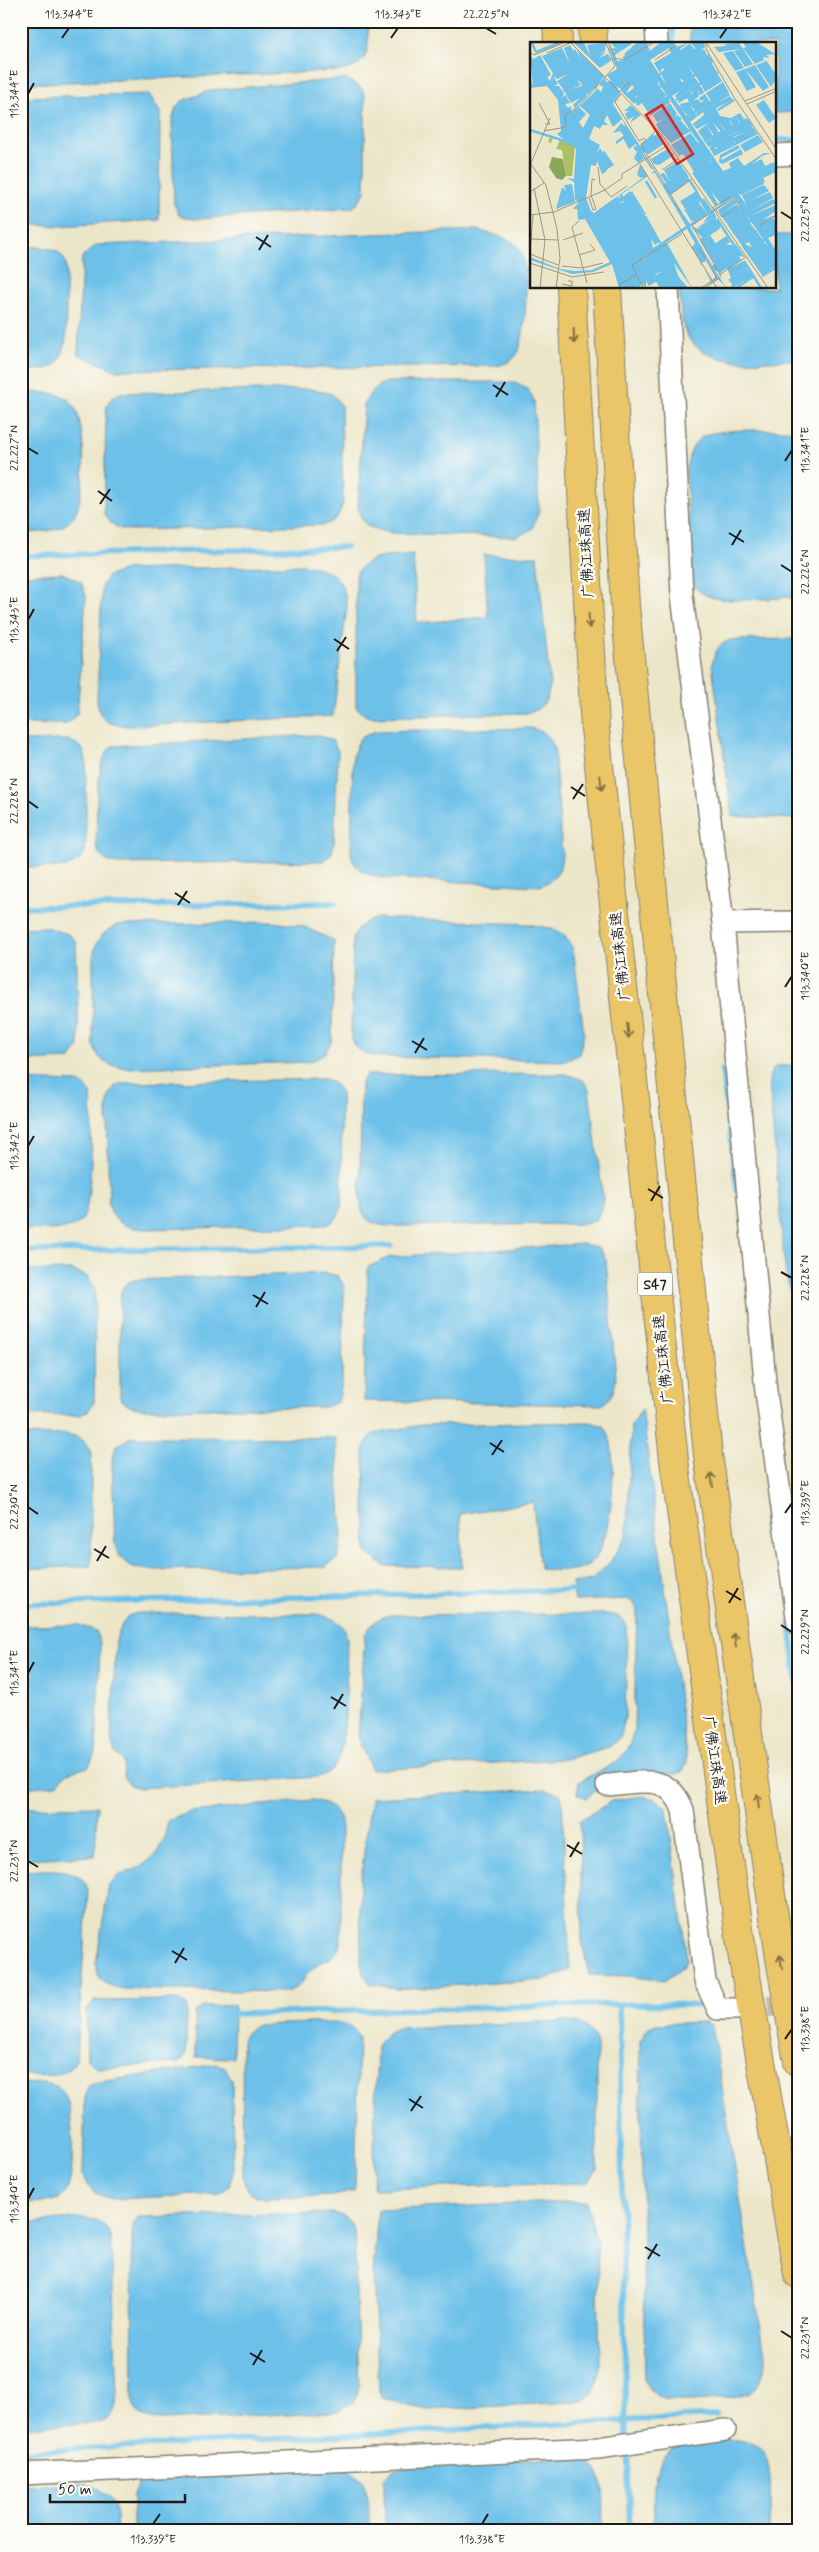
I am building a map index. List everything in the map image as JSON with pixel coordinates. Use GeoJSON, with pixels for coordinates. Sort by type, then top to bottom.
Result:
{"type":"FeatureCollection","features":[{"type":"Feature","properties":{"kind":"highway"},"geometry":{"type":"LineString","coordinates":[[557,21],[558,42]]}},
{"type":"Feature","properties":{"kind":"highway"},"geometry":{"type":"LineString","coordinates":[[592,21],[593,42]]}},
{"type":"Feature","properties":{"kind":"highway","name":"广佛江珠高速"},"geometry":{"type":"LineString","coordinates":[[571,289],[595,728],[674,1460],[743,1958],[798,2274]]}},
{"type":"Feature","properties":{"kind":"highway","name":"S47"},"geometry":{"type":"LineString","coordinates":[[607,289],[625,606],[708,1455],[778,1948],[798,2062]]}},
{"type":"Feature","properties":{"kind":"street"},"geometry":{"type":"LineString","coordinates":[[656,21],[657,42]]}},
{"type":"Feature","properties":{"kind":"street"},"geometry":{"type":"LineString","coordinates":[[776,155],[798,154]]}},
{"type":"Feature","properties":{"kind":"street"},"geometry":{"type":"LineString","coordinates":[[668,289],[682,594],[723,924],[766,1392],[798,1624]]}},
{"type":"Feature","properties":{"kind":"street"},"geometry":{"type":"LineString","coordinates":[[723,924],[798,922]]}},
{"type":"Feature","properties":{"kind":"street"},"geometry":{"type":"LineString","coordinates":[[607,1785],[659,1783],[671,1788],[679,1799],[683,1810],[705,1982],[718,2009],[736,2009]]}},
{"type":"Feature","properties":{"kind":"street"},"geometry":{"type":"LineString","coordinates":[[21,2474],[598,2448],[725,2430]]}},
{"type":"Feature","properties":{"kind":"water"},"geometry":{"type":"Polygon","coordinates":[[[21,21],[368,21],[368,48],[363,60],[358,65],[340,71],[21,84],[21,21]]]}},
{"type":"Feature","properties":{"kind":"water"},"geometry":{"type":"Polygon","coordinates":[[[689,21],[798,21],[798,112],[776,113],[776,42],[690,42],[689,21]]]}},
{"type":"Feature","properties":{"kind":"water"},"geometry":{"type":"Polygon","coordinates":[[[347,79],[361,88],[365,95],[365,192],[357,204],[351,208],[194,219],[179,215],[174,204],[172,122],[176,107],[182,101],[212,90],[347,79]]]}},
{"type":"Feature","properties":{"kind":"water"},"geometry":{"type":"Polygon","coordinates":[[[149,94],[160,112],[159,220],[59,226],[21,224],[21,97],[149,94]]]}},
{"type":"Feature","properties":{"kind":"water"},"geometry":{"type":"Polygon","coordinates":[[[476,230],[512,242],[520,250],[523,258],[526,301],[521,344],[514,358],[503,364],[496,366],[115,370],[78,354],[82,257],[97,245],[476,230]]]}},
{"type":"Feature","properties":{"kind":"water"},"geometry":{"type":"Polygon","coordinates":[[[776,235],[798,235],[798,360],[738,361],[709,355],[697,347],[688,337],[681,313],[679,289],[776,289],[776,235]]]}},
{"type":"Feature","properties":{"kind":"water"},"geometry":{"type":"Polygon","coordinates":[[[21,247],[41,247],[54,250],[59,253],[66,264],[66,338],[64,349],[53,366],[40,370],[21,370],[21,247]]]}},
{"type":"Feature","properties":{"kind":"water"},"geometry":{"type":"Polygon","coordinates":[[[385,382],[514,382],[527,389],[534,401],[539,511],[532,529],[516,537],[393,533],[373,528],[364,523],[358,504],[364,405],[372,391],[385,382]]]}},
{"type":"Feature","properties":{"kind":"water"},"geometry":{"type":"Polygon","coordinates":[[[311,389],[332,394],[341,405],[343,502],[339,513],[332,521],[324,525],[133,530],[116,526],[104,514],[106,410],[114,396],[120,393],[311,389]]]}},
{"type":"Feature","properties":{"kind":"water"},"geometry":{"type":"Polygon","coordinates":[[[21,393],[46,393],[64,397],[75,408],[80,422],[84,459],[81,496],[77,511],[71,520],[54,530],[21,533],[21,393]]]}},
{"type":"Feature","properties":{"kind":"water"},"geometry":{"type":"Polygon","coordinates":[[[798,430],[798,597],[735,600],[711,597],[702,593],[696,588],[692,577],[686,471],[693,448],[702,437],[720,432],[798,430]]]}},
{"type":"Feature","properties":{"kind":"water"},"geometry":{"type":"Polygon","coordinates":[[[413,555],[417,623],[488,617],[484,555],[537,556],[550,684],[548,695],[541,707],[527,713],[373,717],[366,716],[356,707],[356,575],[360,568],[373,560],[413,555]]]}},
{"type":"Feature","properties":{"kind":"water"},"geometry":{"type":"Polygon","coordinates":[[[303,565],[322,569],[334,576],[343,588],[347,606],[333,716],[130,726],[116,725],[106,721],[100,713],[97,699],[102,585],[108,576],[126,570],[303,565]]]}},
{"type":"Feature","properties":{"kind":"water"},"geometry":{"type":"Polygon","coordinates":[[[62,573],[81,582],[86,596],[77,714],[66,724],[21,724],[21,575],[62,573]]]}},
{"type":"Feature","properties":{"kind":"water"},"geometry":{"type":"Polygon","coordinates":[[[798,639],[798,819],[732,816],[712,664],[714,656],[720,646],[731,640],[798,639]]]}},
{"type":"Feature","properties":{"kind":"water"},"geometry":{"type":"Polygon","coordinates":[[[530,728],[545,734],[554,747],[562,854],[559,870],[550,881],[539,886],[383,878],[366,873],[358,868],[351,853],[353,755],[360,738],[376,731],[530,728]]]}},
{"type":"Feature","properties":{"kind":"water"},"geometry":{"type":"Polygon","coordinates":[[[317,735],[332,740],[338,751],[334,843],[332,852],[325,861],[118,864],[107,861],[99,853],[96,845],[99,778],[106,754],[112,746],[317,735]]]}},
{"type":"Feature","properties":{"kind":"water"},"geometry":{"type":"Polygon","coordinates":[[[67,740],[80,747],[84,752],[86,760],[85,851],[81,859],[67,867],[21,867],[21,741],[67,740]]]}},
{"type":"Feature","properties":{"kind":"water"},"geometry":{"type":"Polygon","coordinates":[[[377,918],[527,924],[550,928],[563,934],[573,948],[584,1034],[579,1054],[566,1061],[383,1057],[362,1052],[355,1045],[351,1034],[353,939],[362,925],[377,918]]]}},
{"type":"Feature","properties":{"kind":"water"},"geometry":{"type":"Polygon","coordinates":[[[271,922],[303,926],[334,941],[332,1040],[328,1049],[322,1055],[307,1062],[128,1068],[109,1064],[101,1059],[93,1043],[93,957],[98,941],[104,934],[118,925],[271,922]]]}},
{"type":"Feature","properties":{"kind":"water"},"geometry":{"type":"Polygon","coordinates":[[[45,927],[68,934],[76,941],[79,1046],[71,1059],[21,1061],[21,928],[45,927]]]}},
{"type":"Feature","properties":{"kind":"water"},"geometry":{"type":"Polygon","coordinates":[[[778,1066],[798,1066],[798,1301],[794,1300],[788,1284],[782,1243],[769,1080],[772,1070],[778,1066]]]}},
{"type":"Feature","properties":{"kind":"water"},"geometry":{"type":"Polygon","coordinates":[[[566,1074],[583,1080],[589,1090],[603,1198],[597,1218],[586,1224],[390,1226],[373,1223],[365,1217],[360,1200],[361,1083],[366,1075],[566,1074]]]}},
{"type":"Feature","properties":{"kind":"water"},"geometry":{"type":"Polygon","coordinates":[[[324,1079],[334,1084],[341,1094],[342,1201],[339,1213],[333,1221],[326,1225],[146,1229],[133,1228],[123,1224],[114,1217],[109,1205],[107,1108],[109,1096],[116,1085],[123,1083],[324,1079]]]}},
{"type":"Feature","properties":{"kind":"water"},"geometry":{"type":"Polygon","coordinates":[[[21,1080],[77,1082],[85,1086],[91,1093],[91,1159],[86,1212],[82,1220],[70,1227],[53,1230],[21,1229],[21,1080]]]}},
{"type":"Feature","properties":{"kind":"water"},"geometry":{"type":"Polygon","coordinates":[[[583,1244],[599,1248],[606,1260],[616,1379],[612,1394],[605,1403],[601,1405],[364,1401],[368,1267],[390,1257],[583,1244]]]}},
{"type":"Feature","properties":{"kind":"water"},"geometry":{"type":"Polygon","coordinates":[[[72,1270],[88,1277],[95,1289],[94,1402],[88,1411],[80,1415],[21,1416],[21,1271],[72,1270]]]}},
{"type":"Feature","properties":{"kind":"water"},"geometry":{"type":"Polygon","coordinates":[[[326,1273],[338,1276],[344,1286],[342,1382],[338,1402],[324,1407],[144,1409],[127,1405],[120,1397],[120,1299],[122,1289],[128,1283],[134,1280],[326,1273]]]}},
{"type":"Feature","properties":{"kind":"water"},"geometry":{"type":"Polygon","coordinates":[[[642,1409],[687,1763],[683,1771],[676,1774],[611,1778],[587,1798],[577,1794],[579,1782],[614,1763],[621,1757],[631,1741],[634,1730],[637,1609],[633,1602],[627,1599],[575,1601],[572,1583],[592,1580],[611,1561],[627,1535],[631,1426],[642,1409]]]}},
{"type":"Feature","properties":{"kind":"water"},"geometry":{"type":"Polygon","coordinates":[[[590,1422],[604,1426],[609,1436],[613,1472],[612,1494],[605,1536],[599,1552],[592,1562],[586,1566],[574,1570],[540,1569],[533,1502],[460,1514],[462,1567],[384,1566],[366,1552],[364,1447],[373,1434],[421,1425],[590,1422]]]}},
{"type":"Feature","properties":{"kind":"water"},"geometry":{"type":"Polygon","coordinates":[[[67,1434],[82,1440],[91,1454],[91,1566],[21,1569],[21,1436],[67,1434]]]}},
{"type":"Feature","properties":{"kind":"water"},"geometry":{"type":"Polygon","coordinates":[[[131,1437],[336,1438],[342,1537],[338,1558],[326,1567],[149,1570],[127,1564],[120,1556],[115,1545],[112,1460],[116,1446],[131,1437]]]}},
{"type":"Feature","properties":{"kind":"water"},"geometry":{"type":"Polygon","coordinates":[[[138,1613],[315,1614],[336,1620],[343,1627],[347,1637],[346,1703],[343,1739],[336,1764],[328,1772],[318,1777],[140,1788],[129,1785],[124,1776],[123,1761],[115,1753],[111,1740],[116,1640],[123,1622],[128,1616],[138,1613]]]}},
{"type":"Feature","properties":{"kind":"water"},"geometry":{"type":"Polygon","coordinates":[[[600,1614],[618,1616],[624,1622],[627,1631],[625,1718],[621,1735],[616,1742],[605,1748],[565,1759],[372,1770],[358,1739],[365,1635],[375,1621],[391,1615],[600,1614]]]}},
{"type":"Feature","properties":{"kind":"water"},"geometry":{"type":"Polygon","coordinates":[[[79,1625],[96,1631],[100,1643],[96,1752],[88,1767],[67,1773],[57,1785],[21,1788],[21,1626],[79,1625]]]}},
{"type":"Feature","properties":{"kind":"water"},"geometry":{"type":"Polygon","coordinates":[[[545,1789],[560,1794],[562,1800],[570,1970],[543,1980],[396,1989],[370,1983],[364,1975],[361,1963],[360,1884],[371,1798],[545,1789]]]}},
{"type":"Feature","properties":{"kind":"water"},"geometry":{"type":"Polygon","coordinates":[[[642,1796],[657,1799],[667,1809],[687,1959],[682,1968],[664,1981],[629,1976],[589,1975],[582,1941],[580,1820],[614,1800],[642,1796]]]}},
{"type":"Feature","properties":{"kind":"water"},"geometry":{"type":"Polygon","coordinates":[[[313,1800],[330,1807],[341,1822],[341,1943],[336,1953],[311,1971],[301,1984],[286,1992],[124,1989],[108,1984],[101,1979],[98,1975],[96,1963],[109,1885],[118,1876],[144,1865],[155,1855],[162,1843],[168,1821],[190,1812],[313,1800]]]}},
{"type":"Feature","properties":{"kind":"water"},"geometry":{"type":"Polygon","coordinates":[[[97,1806],[95,1856],[21,1859],[21,1808],[97,1806]]]}},
{"type":"Feature","properties":{"kind":"water"},"geometry":{"type":"Polygon","coordinates":[[[61,1870],[70,1872],[79,1876],[85,1882],[88,1891],[76,2060],[66,2071],[59,2074],[45,2076],[21,2075],[21,1871],[61,1870]]]}},
{"type":"Feature","properties":{"kind":"water"},"geometry":{"type":"Polygon","coordinates":[[[177,2000],[187,2006],[186,2055],[179,2063],[96,2068],[87,2059],[86,2011],[94,2001],[177,2000]]]}},
{"type":"Feature","properties":{"kind":"water"},"geometry":{"type":"Polygon","coordinates":[[[234,2005],[233,2058],[196,2057],[195,2012],[203,2007],[234,2005]]]}},
{"type":"Feature","properties":{"kind":"water"},"geometry":{"type":"Polygon","coordinates":[[[565,2021],[586,2027],[597,2045],[597,2169],[590,2180],[584,2183],[373,2189],[377,2046],[388,2032],[398,2028],[565,2021]]]}},
{"type":"Feature","properties":{"kind":"water"},"geometry":{"type":"Polygon","coordinates":[[[334,2022],[350,2026],[359,2038],[355,2191],[333,2196],[264,2198],[256,2195],[250,2192],[243,2178],[242,2041],[248,2031],[258,2025],[334,2022]]]}},
{"type":"Feature","properties":{"kind":"water"},"geometry":{"type":"Polygon","coordinates":[[[706,2022],[712,2026],[765,2364],[760,2383],[753,2390],[736,2396],[682,2401],[660,2398],[650,2389],[645,2380],[640,2041],[649,2027],[656,2024],[706,2022]]]}},
{"type":"Feature","properties":{"kind":"water"},"geometry":{"type":"Polygon","coordinates":[[[217,2064],[225,2067],[232,2080],[233,2172],[227,2188],[218,2194],[116,2199],[105,2197],[91,2190],[83,2175],[85,2097],[87,2088],[92,2083],[217,2064]]]}},
{"type":"Feature","properties":{"kind":"water"},"geometry":{"type":"Polygon","coordinates":[[[45,2083],[60,2090],[67,2102],[72,2130],[70,2177],[67,2189],[59,2199],[21,2203],[21,2084],[45,2083]]]}},
{"type":"Feature","properties":{"kind":"water"},"geometry":{"type":"Polygon","coordinates":[[[586,2201],[597,2242],[600,2366],[596,2386],[591,2395],[572,2402],[427,2410],[381,2398],[379,2391],[373,2273],[378,2210],[586,2201]]]}},
{"type":"Feature","properties":{"kind":"water"},"geometry":{"type":"Polygon","coordinates":[[[331,2213],[345,2218],[354,2230],[359,2386],[354,2401],[347,2406],[330,2412],[163,2420],[147,2418],[140,2414],[134,2406],[133,2400],[132,2235],[133,2226],[138,2217],[331,2213]]]}},
{"type":"Feature","properties":{"kind":"water"},"geometry":{"type":"Polygon","coordinates":[[[83,2218],[104,2225],[111,2237],[117,2393],[114,2412],[99,2423],[21,2427],[21,2224],[83,2218]]]}},
{"type":"Feature","properties":{"kind":"water"},"geometry":{"type":"Polygon","coordinates":[[[712,2438],[746,2441],[756,2445],[763,2451],[767,2460],[770,2484],[769,2531],[654,2531],[654,2483],[661,2461],[668,2452],[678,2446],[712,2438]]]}},
{"type":"Feature","properties":{"kind":"water"},"geometry":{"type":"Polygon","coordinates":[[[565,2456],[580,2459],[591,2464],[597,2472],[603,2492],[604,2531],[385,2531],[384,2479],[394,2469],[565,2456]]]}},
{"type":"Feature","properties":{"kind":"water"},"geometry":{"type":"Polygon","coordinates":[[[343,2467],[360,2478],[364,2485],[368,2501],[369,2531],[133,2531],[133,2494],[142,2479],[343,2467]]]}},
{"type":"Feature","properties":{"kind":"water"},"geometry":{"type":"Polygon","coordinates":[[[79,2483],[98,2489],[110,2498],[115,2511],[117,2531],[21,2531],[21,2486],[79,2483]]]}},
{"type":"Feature","properties":{"kind":"waterway"},"geometry":{"type":"LineString","coordinates":[[672,21],[673,42]]}},
{"type":"Feature","properties":{"kind":"waterway"},"geometry":{"type":"LineString","coordinates":[[776,140],[798,140]]}},
{"type":"Feature","properties":{"kind":"waterway"},"geometry":{"type":"LineString","coordinates":[[21,556],[346,547]]}},
{"type":"Feature","properties":{"kind":"waterway"},"geometry":{"type":"LineString","coordinates":[[21,907],[335,903]]}},
{"type":"Feature","properties":{"kind":"waterway"},"geometry":{"type":"LineString","coordinates":[[722,1070],[737,1190]]}},
{"type":"Feature","properties":{"kind":"waterway"},"geometry":{"type":"LineString","coordinates":[[21,1251],[391,1246]]}},
{"type":"Feature","properties":{"kind":"waterway"},"geometry":{"type":"LineString","coordinates":[[21,1604],[579,1590]]}},
{"type":"Feature","properties":{"kind":"waterway"},"geometry":{"type":"LineString","coordinates":[[790,1624],[798,1691]]}},
{"type":"Feature","properties":{"kind":"waterway"},"geometry":{"type":"LineString","coordinates":[[619,2004],[626,2439]]}},
{"type":"Feature","properties":{"kind":"waterway"},"geometry":{"type":"LineString","coordinates":[[228,2014],[619,2004],[708,2005]]}},
{"type":"Feature","properties":{"kind":"waterway"},"geometry":{"type":"LineString","coordinates":[[21,2452],[716,2416]]}},
{"type":"Feature","properties":{"kind":"waterway"},"geometry":{"type":"LineString","coordinates":[[627,2448],[630,2531]]}},
{"type":"Feature","properties":{"kind":"tunnel"},"geometry":{"type":"LineString","coordinates":[[736,2009],[798,2004]]}}]}
